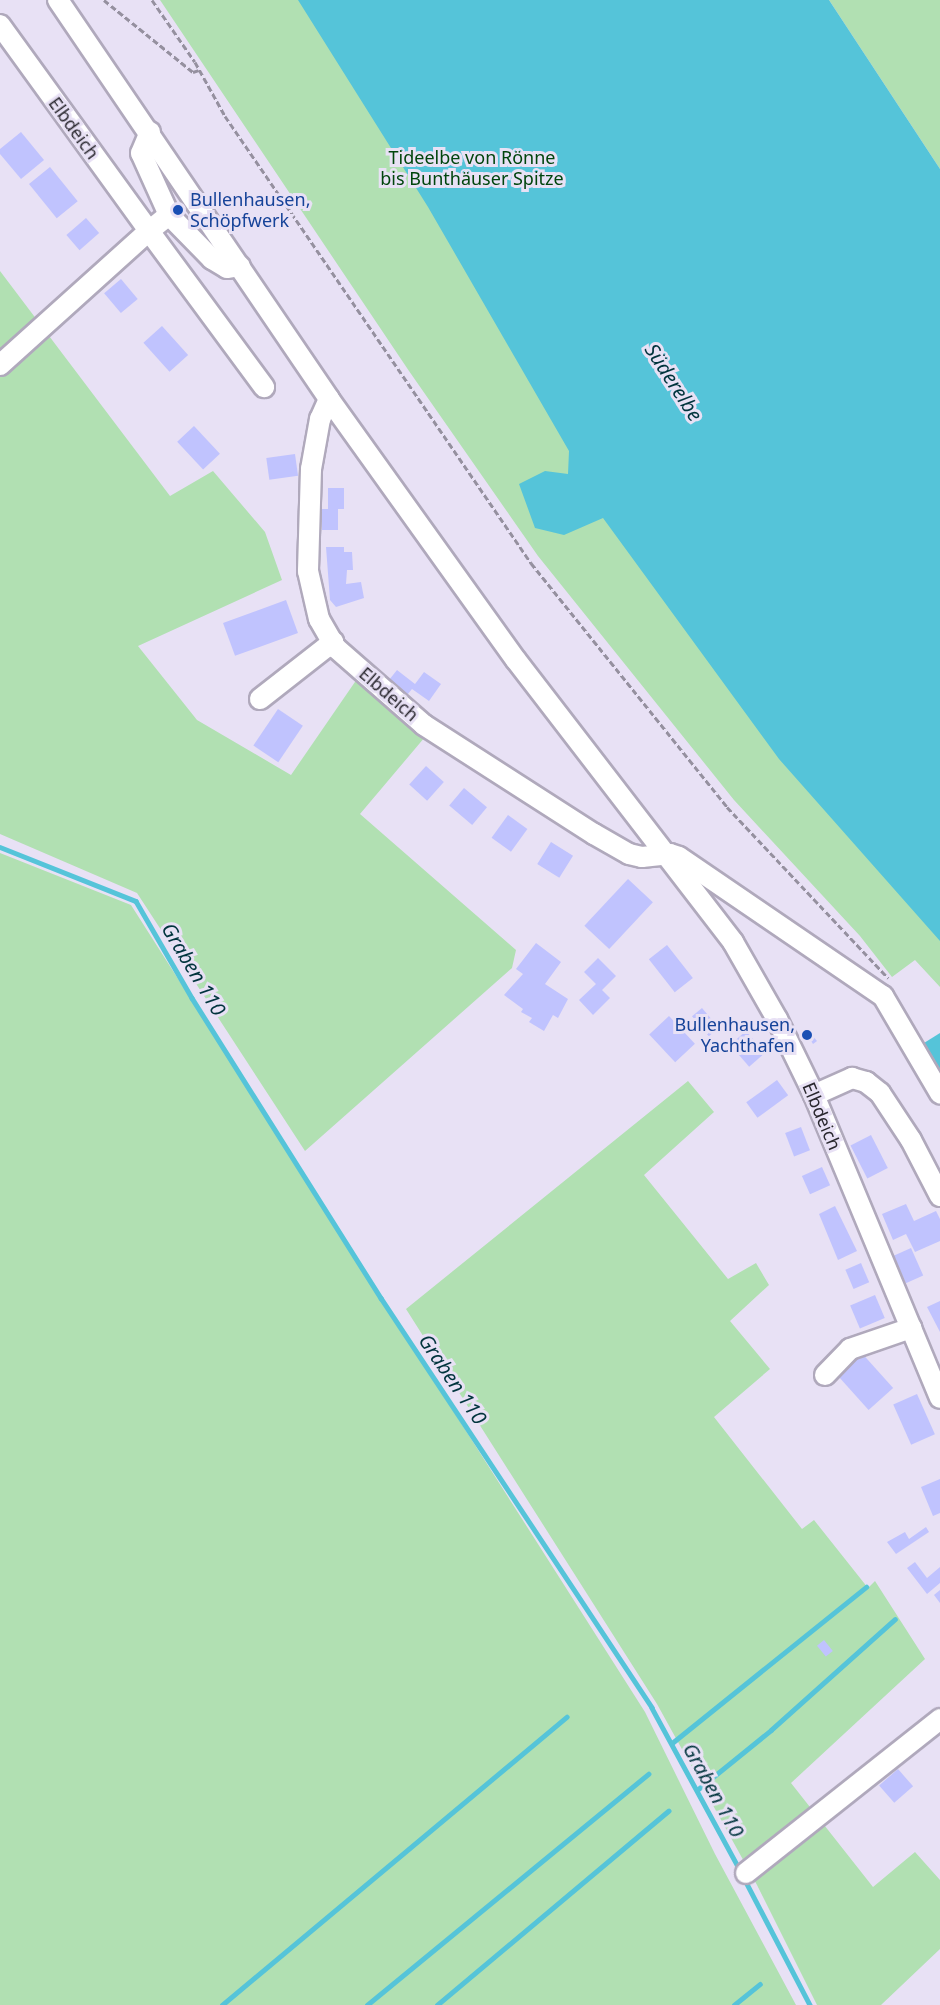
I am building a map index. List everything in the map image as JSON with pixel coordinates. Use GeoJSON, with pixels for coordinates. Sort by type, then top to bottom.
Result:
{"type":"FeatureCollection","features":[{"type":"Feature","properties":{"kind":"street","name":"Elbdeich"},"geometry":{"type":"LineString","coordinates":[[58,0],[150,132],[329,399],[516,660],[734,942],[777,1019],[814,1095],[940,1398]]}},
{"type":"Feature","properties":{"kind":"street","name":"Elbdeich"},"geometry":{"type":"LineString","coordinates":[[0,25],[264,387]]}},
{"type":"Feature","properties":{"kind":"street"},"geometry":{"type":"LineString","coordinates":[[150,132],[141,153],[169,215],[212,259],[227,268],[240,266]]}},
{"type":"Feature","properties":{"kind":"street"},"geometry":{"type":"LineString","coordinates":[[0,365],[169,215]]}},
{"type":"Feature","properties":{"kind":"street","name":"Elbdeich"},"geometry":{"type":"LineString","coordinates":[[329,399],[320,419],[311,469],[308,571],[319,619],[333,642],[424,725],[594,834],[629,854],[642,857],[667,854]]}},
{"type":"Feature","properties":{"kind":"street"},"geometry":{"type":"LineString","coordinates":[[260,699],[333,642]]}},
{"type":"Feature","properties":{"kind":"street"},"geometry":{"type":"LineString","coordinates":[[667,854],[689,863],[883,996],[940,1093]]}},
{"type":"Feature","properties":{"kind":"street"},"geometry":{"type":"LineString","coordinates":[[814,1095],[852,1078],[866,1082],[880,1093],[906,1132],[940,1196]]}},
{"type":"Feature","properties":{"kind":"street"},"geometry":{"type":"LineString","coordinates":[[825,1375],[850,1349],[911,1328]]}},
{"type":"Feature","properties":{"kind":"street"},"geometry":{"type":"LineString","coordinates":[[747,1873],[940,1719]]}},
{"type":"Feature","properties":{"kind":"path"},"geometry":{"type":"LineString","coordinates":[[104,0],[194,72],[199,70]]}},
{"type":"Feature","properties":{"kind":"path"},"geometry":{"type":"LineString","coordinates":[[152,0],[199,70],[225,116],[531,563],[727,807],[882,970],[893,984],[883,996]]}},
{"type":"Feature","properties":{"kind":"green space","name":"Tideelbe von Rönne bis Bunthäuser Spitze"},"geometry":{"type":"Polygon","coordinates":[[[160,0],[562,0],[940,581],[940,987],[915,960],[892,977],[860,936],[734,800],[538,556],[409,371],[160,0]]]}},
{"type":"Feature","properties":{"kind":"green space"},"geometry":{"type":"Polygon","coordinates":[[[829,0],[940,0],[940,169],[829,0]]]}},
{"type":"Feature","properties":{"kind":"green space"},"geometry":{"type":"Polygon","coordinates":[[[0,271],[170,496],[213,471],[265,532],[282,580],[138,646],[197,720],[291,775],[357,679],[388,710],[425,737],[360,814],[516,950],[512,968],[305,1151],[137,893],[0,834],[0,271]]]}},
{"type":"Feature","properties":{"kind":"green space"},"geometry":{"type":"Polygon","coordinates":[[[0,853],[131,905],[645,1712],[715,1854],[796,2005],[0,2005],[0,853]]]}},
{"type":"Feature","properties":{"kind":"green space"},"geometry":{"type":"Polygon","coordinates":[[[688,1081],[714,1112],[644,1175],[728,1279],[756,1263],[769,1285],[730,1321],[770,1369],[714,1417],[802,1529],[814,1520],[868,1588],[875,1581],[925,1659],[791,1783],[873,1887],[915,1852],[940,1880],[940,1949],[881,2005],[817,2005],[757,1885],[657,1704],[406,1309],[688,1081]]]}},
{"type":"Feature","properties":{"kind":"water","name":"Tideelbe von Rönne bis Bunthäuser Spitze"},"geometry":{"type":"Polygon","coordinates":[[[298,0],[829,0],[940,169],[940,941],[779,759],[603,518],[564,535],[535,528],[519,484],[545,471],[568,474],[569,451],[428,207],[298,0]]]}},
{"type":"Feature","properties":{"kind":"water"},"geometry":{"type":"Polygon","coordinates":[[[940,1033],[940,1071],[924,1043],[940,1033]]]}},
{"type":"Feature","properties":{"kind":"building"},"geometry":{"type":"Polygon","coordinates":[[[21,132],[44,160],[21,179],[0,154],[0,149],[21,132]]]}},
{"type":"Feature","properties":{"kind":"building"},"geometry":{"type":"Polygon","coordinates":[[[50,167],[78,201],[57,218],[29,184],[50,167]]]}},
{"type":"Feature","properties":{"kind":"building"},"geometry":{"type":"Polygon","coordinates":[[[86,218],[99,233],[79,250],[66,235],[86,218]]]}},
{"type":"Feature","properties":{"kind":"building"},"geometry":{"type":"Polygon","coordinates":[[[121,279],[138,299],[121,313],[104,293],[121,279]]]}},
{"type":"Feature","properties":{"kind":"building"},"geometry":{"type":"Polygon","coordinates":[[[162,326],[188,355],[170,372],[143,343],[162,326]]]}},
{"type":"Feature","properties":{"kind":"building"},"geometry":{"type":"Polygon","coordinates":[[[194,426],[220,454],[203,469],[177,442],[194,426]]]}},
{"type":"Feature","properties":{"kind":"building"},"geometry":{"type":"Polygon","coordinates":[[[295,454],[298,476],[269,480],[266,458],[295,454]]]}},
{"type":"Feature","properties":{"kind":"building"},"geometry":{"type":"Polygon","coordinates":[[[328,488],[344,488],[344,509],[338,509],[338,530],[322,530],[322,509],[328,509],[328,488]]]}},
{"type":"Feature","properties":{"kind":"building"},"geometry":{"type":"Polygon","coordinates":[[[326,547],[344,547],[344,552],[352,552],[353,570],[347,570],[346,584],[361,582],[364,598],[336,607],[330,600],[326,547]]]}},
{"type":"Feature","properties":{"kind":"building"},"geometry":{"type":"Polygon","coordinates":[[[286,600],[298,633],[235,656],[223,623],[286,600]]]}},
{"type":"Feature","properties":{"kind":"building"},"geometry":{"type":"Polygon","coordinates":[[[397,670],[415,684],[424,672],[441,684],[429,701],[412,689],[403,700],[385,685],[397,670]]]}},
{"type":"Feature","properties":{"kind":"building"},"geometry":{"type":"Polygon","coordinates":[[[278,709],[303,726],[278,762],[253,745],[278,709]]]}},
{"type":"Feature","properties":{"kind":"building"},"geometry":{"type":"Polygon","coordinates":[[[426,766],[444,782],[427,801],[409,785],[426,766]]]}},
{"type":"Feature","properties":{"kind":"building"},"geometry":{"type":"Polygon","coordinates":[[[464,788],[487,807],[472,825],[449,806],[464,788]]]}},
{"type":"Feature","properties":{"kind":"building"},"geometry":{"type":"Polygon","coordinates":[[[508,815],[527,829],[511,852],[492,838],[508,815]]]}},
{"type":"Feature","properties":{"kind":"building"},"geometry":{"type":"Polygon","coordinates":[[[551,842],[573,856],[559,878],[537,864],[551,842]]]}},
{"type":"Feature","properties":{"kind":"building"},"geometry":{"type":"Polygon","coordinates":[[[628,879],[653,902],[609,949],[584,926],[628,879]]]}},
{"type":"Feature","properties":{"kind":"building"},"geometry":{"type":"Polygon","coordinates":[[[536,943],[561,962],[545,984],[568,999],[558,1018],[553,1015],[544,1031],[529,1022],[532,1018],[521,1012],[523,1009],[504,995],[523,974],[516,969],[536,943]]]}},
{"type":"Feature","properties":{"kind":"building"},"geometry":{"type":"Polygon","coordinates":[[[667,945],[693,978],[675,992],[649,959],[667,945]]]}},
{"type":"Feature","properties":{"kind":"building"},"geometry":{"type":"Polygon","coordinates":[[[598,958],[616,976],[602,990],[610,998],[593,1015],[579,1000],[596,984],[584,972],[598,958]]]}},
{"type":"Feature","properties":{"kind":"building"},"geometry":{"type":"Polygon","coordinates":[[[702,1008],[719,1028],[709,1036],[692,1016],[702,1008]]]}},
{"type":"Feature","properties":{"kind":"building"},"geometry":{"type":"Polygon","coordinates":[[[669,1016],[695,1044],[675,1062],[649,1034],[669,1016]]]}},
{"type":"Feature","properties":{"kind":"building"},"geometry":{"type":"Polygon","coordinates":[[[746,1031],[765,1053],[749,1067],[730,1045],[746,1031]]]}},
{"type":"Feature","properties":{"kind":"building"},"geometry":{"type":"Polygon","coordinates":[[[811,1034],[817,1041],[813,1044],[808,1036],[811,1034]]]}},
{"type":"Feature","properties":{"kind":"building"},"geometry":{"type":"Polygon","coordinates":[[[777,1080],[788,1095],[757,1118],[746,1102],[777,1080]]]}},
{"type":"Feature","properties":{"kind":"building"},"geometry":{"type":"Polygon","coordinates":[[[801,1127],[810,1150],[794,1156],[785,1133],[801,1127]]]}},
{"type":"Feature","properties":{"kind":"building"},"geometry":{"type":"Polygon","coordinates":[[[871,1135],[888,1168],[867,1178],[851,1145],[871,1135]]]}},
{"type":"Feature","properties":{"kind":"building"},"geometry":{"type":"Polygon","coordinates":[[[822,1167],[830,1185],[810,1194],[802,1176],[822,1167]]]}},
{"type":"Feature","properties":{"kind":"building"},"geometry":{"type":"Polygon","coordinates":[[[906,1204],[914,1221],[936,1211],[940,1219],[940,1241],[915,1252],[906,1234],[893,1240],[882,1214],[906,1204]]]}},
{"type":"Feature","properties":{"kind":"building"},"geometry":{"type":"Polygon","coordinates":[[[835,1206],[857,1251],[838,1260],[819,1214],[835,1206]]]}},
{"type":"Feature","properties":{"kind":"building"},"geometry":{"type":"Polygon","coordinates":[[[911,1248],[923,1275],[906,1283],[894,1256],[911,1248]]]}},
{"type":"Feature","properties":{"kind":"building"},"geometry":{"type":"Polygon","coordinates":[[[861,1263],[869,1282],[854,1289],[845,1270],[861,1263]]]}},
{"type":"Feature","properties":{"kind":"building"},"geometry":{"type":"Polygon","coordinates":[[[875,1295],[885,1318],[860,1329],[850,1306],[875,1295]]]}},
{"type":"Feature","properties":{"kind":"building"},"geometry":{"type":"Polygon","coordinates":[[[940,1301],[940,1332],[927,1307],[940,1301]]]}},
{"type":"Feature","properties":{"kind":"building"},"geometry":{"type":"Polygon","coordinates":[[[859,1350],[893,1388],[869,1410],[834,1372],[859,1350]]]}},
{"type":"Feature","properties":{"kind":"building"},"geometry":{"type":"Polygon","coordinates":[[[917,1394],[935,1434],[911,1445],[893,1405],[917,1394]]]}},
{"type":"Feature","properties":{"kind":"building"},"geometry":{"type":"Polygon","coordinates":[[[940,1479],[940,1513],[933,1516],[921,1487],[940,1479]]]}},
{"type":"Feature","properties":{"kind":"building"},"geometry":{"type":"Polygon","coordinates":[[[926,1527],[929,1532],[896,1554],[887,1542],[905,1532],[909,1539],[926,1527]]]}},
{"type":"Feature","properties":{"kind":"building"},"geometry":{"type":"Polygon","coordinates":[[[915,1562],[927,1578],[940,1567],[940,1583],[927,1594],[907,1568],[915,1562]]]}},
{"type":"Feature","properties":{"kind":"building"},"geometry":{"type":"Polygon","coordinates":[[[940,1590],[940,1603],[934,1595],[940,1590]]]}},
{"type":"Feature","properties":{"kind":"building"},"geometry":{"type":"Polygon","coordinates":[[[824,1640],[833,1651],[826,1657],[817,1646],[824,1640]]]}},
{"type":"Feature","properties":{"kind":"building"},"geometry":{"type":"Polygon","coordinates":[[[898,1769],[913,1786],[894,1803],[879,1785],[898,1769]]]}},
{"type":"Feature","properties":{"kind":"waterway","name":"Graben 110"},"geometry":{"type":"LineString","coordinates":[[0,847],[136,901],[192,998],[381,1298],[652,1708],[741,1872]]}},
{"type":"Feature","properties":{"kind":"waterway"},"geometry":{"type":"LineString","coordinates":[[672,1743],[866,1587]]}},
{"type":"Feature","properties":{"kind":"waterway"},"geometry":{"type":"LineString","coordinates":[[697,1790],[771,1730],[895,1619]]}},
{"type":"Feature","properties":{"kind":"waterway"},"geometry":{"type":"LineString","coordinates":[[222,2005],[567,1717]]}},
{"type":"Feature","properties":{"kind":"waterway"},"geometry":{"type":"LineString","coordinates":[[367,2005],[648,1774]]}},
{"type":"Feature","properties":{"kind":"waterway"},"geometry":{"type":"LineString","coordinates":[[437,2005],[668,1811]]}},
{"type":"Feature","properties":{"kind":"waterway","name":"Graben 110"},"geometry":{"type":"LineString","coordinates":[[745,1880],[810,2005]]}},
{"type":"Feature","properties":{"kind":"waterway"},"geometry":{"type":"LineString","coordinates":[[734,2005],[760,1984]]}},
{"type":"Feature","properties":{"kind":"place","name":"Bullenhausen, Schöpfwerk"},"geometry":{"type":"Point","coordinates":[178,210]}},
{"type":"Feature","properties":{"kind":"place","name":"Bullenhausen, Yachthafen"},"geometry":{"type":"Point","coordinates":[807,1035]}},
{"type":"Feature","properties":{"kind":"water label","name":"Süderelbe"},"geometry":{"type":"Point","coordinates":[674,382]}}]}
